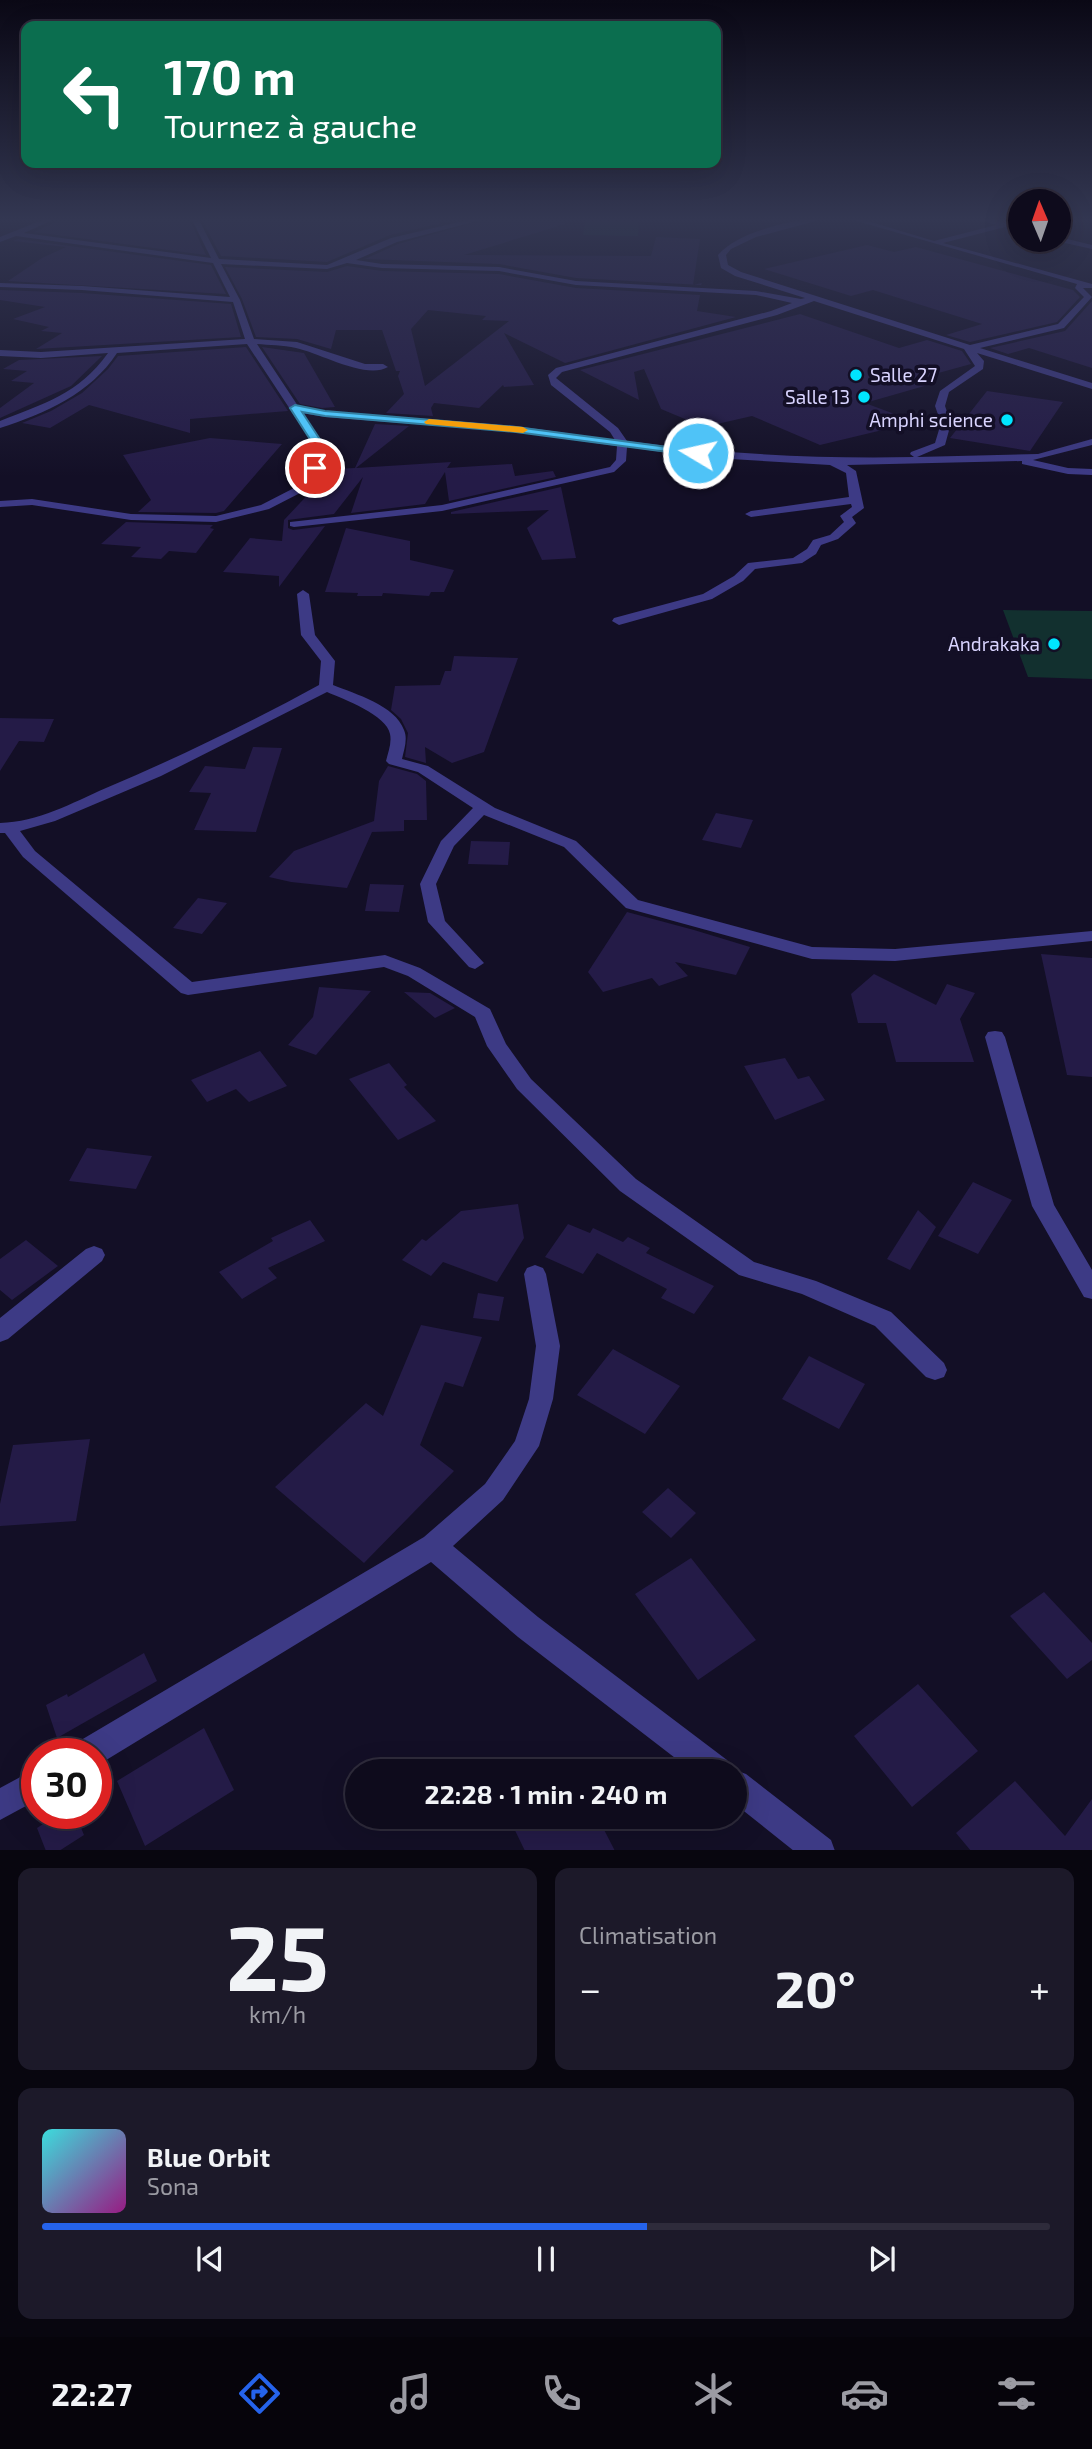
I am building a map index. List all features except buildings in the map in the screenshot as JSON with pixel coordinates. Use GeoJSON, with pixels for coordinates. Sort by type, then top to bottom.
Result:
{"type":"FeatureCollection","features":[{"type":"Feature","properties":{"kind":"street"},"geometry":{"type":"LineString","coordinates":[[0,504],[48,505],[131,517],[216,519],[265,508],[300,489],[315,468],[318,444],[250,341],[237,304]]}},
{"type":"Feature","properties":{"kind":"street"},"geometry":{"type":"LineString","coordinates":[[294,524],[442,508],[614,469],[621,461],[622,442],[614,430],[562,390],[551,377],[559,370],[575,365],[774,313],[795,304]]}},
{"type":"Feature","properties":{"kind":"street"},"geometry":{"type":"LineString","coordinates":[[830,304],[1092,386]]}},
{"type":"Feature","properties":{"kind":"street"},"geometry":{"type":"LineString","coordinates":[[968,348],[1061,326],[1068,314],[1083,304]]}},
{"type":"Feature","properties":{"kind":"street"},"geometry":{"type":"LineString","coordinates":[[0,353],[41,355],[250,341],[297,345],[363,367],[383,367]]}},
{"type":"Feature","properties":{"kind":"street"},"geometry":{"type":"LineString","coordinates":[[898,460],[940,446],[946,424],[940,406],[946,391],[979,367],[979,361],[968,348]]}},
{"type":"Feature","properties":{"kind":"street"},"geometry":{"type":"LineString","coordinates":[[0,425],[44,409],[82,384],[114,351]]}},
{"type":"Feature","properties":{"kind":"street"},"geometry":{"type":"LineString","coordinates":[[295,408],[325,414],[516,429],[698,453],[832,462],[1038,457],[1092,442]]}},
{"type":"Feature","properties":{"kind":"street"},"geometry":{"type":"LineString","coordinates":[[1005,458],[1068,471],[1092,472]]}},
{"type":"Feature","properties":{"kind":"street"},"geometry":{"type":"LineString","coordinates":[[619,621],[703,599],[736,584],[752,566],[799,562],[813,552],[817,543],[834,537],[850,523],[846,516],[858,508],[851,471],[832,462]]}},
{"type":"Feature","properties":{"kind":"street"},"geometry":{"type":"LineString","coordinates":[[751,514],[855,499]]}},
{"type":"Feature","properties":{"kind":"street"},"geometry":{"type":"LineString","coordinates":[[303,594],[308,635],[328,661],[326,687]]}},
{"type":"Feature","properties":{"kind":"street"},"geometry":{"type":"LineString","coordinates":[[326,687],[368,705],[396,727],[398,737],[394,761],[423,769],[483,807],[570,844],[632,904],[812,953],[895,955],[1092,936]]}},
{"type":"Feature","properties":{"kind":"street"},"geometry":{"type":"LineString","coordinates":[[326,687],[270,718],[122,787],[51,817],[5,828],[29,854],[188,989],[385,961],[414,972],[453,993],[483,1013],[497,1046],[524,1084],[628,1185],[747,1269],[808,1287],[883,1319],[935,1370]]}},
{"type":"Feature","properties":{"kind":"street"},"geometry":{"type":"LineString","coordinates":[[475,963],[437,922],[428,884],[447,844],[483,807]]}},
{"type":"Feature","properties":{"kind":"street"},"geometry":{"type":"LineString","coordinates":[[995,1037],[1043,1206],[1092,1290]]}},
{"type":"Feature","properties":{"kind":"street"},"geometry":{"type":"LineString","coordinates":[[0,1332],[94,1255]]}},
{"type":"Feature","properties":{"kind":"street"},"geometry":{"type":"LineString","coordinates":[[112,1739],[433,1546],[494,1492],[526,1446],[541,1399],[548,1346],[535,1274]]}},
{"type":"Feature","properties":{"kind":"street"},"geometry":{"type":"LineString","coordinates":[[433,1546],[527,1626],[700,1759]]}},
{"type":"Feature","properties":{"kind":"street"},"geometry":{"type":"LineString","coordinates":[[0,1805],[21,1793]]}},
{"type":"Feature","properties":{"kind":"street"},"geometry":{"type":"LineString","coordinates":[[747,1794],[820,1850]]}},
{"type":"Feature","properties":{"kind":"green space","name":"Andrakaka"},"geometry":{"type":"Polygon","coordinates":[[[1003,610],[1092,611],[1092,679],[1028,677],[1003,610]]]}},
{"type":"Feature","properties":{"kind":"slow traffic"},"geometry":{"type":"LineString","coordinates":[[429,422],[523,430]]}},
{"type":"Feature","properties":{"kind":"place","name":"Salle 27"},"geometry":{"type":"Point","coordinates":[856,375]}},
{"type":"Feature","properties":{"kind":"place","name":"Salle 13"},"geometry":{"type":"Point","coordinates":[864,397]}},
{"type":"Feature","properties":{"kind":"place","name":"Amphi science"},"geometry":{"type":"Point","coordinates":[1007,420]}},
{"type":"Feature","properties":{"kind":"place","name":"Andrakaka"},"geometry":{"type":"Point","coordinates":[1054,644]}},
{"type":"Feature","properties":{"kind":"route"},"geometry":{"type":"LineString","coordinates":[[315,468],[318,444],[295,408],[325,414],[516,429],[698,453]]}}]}
